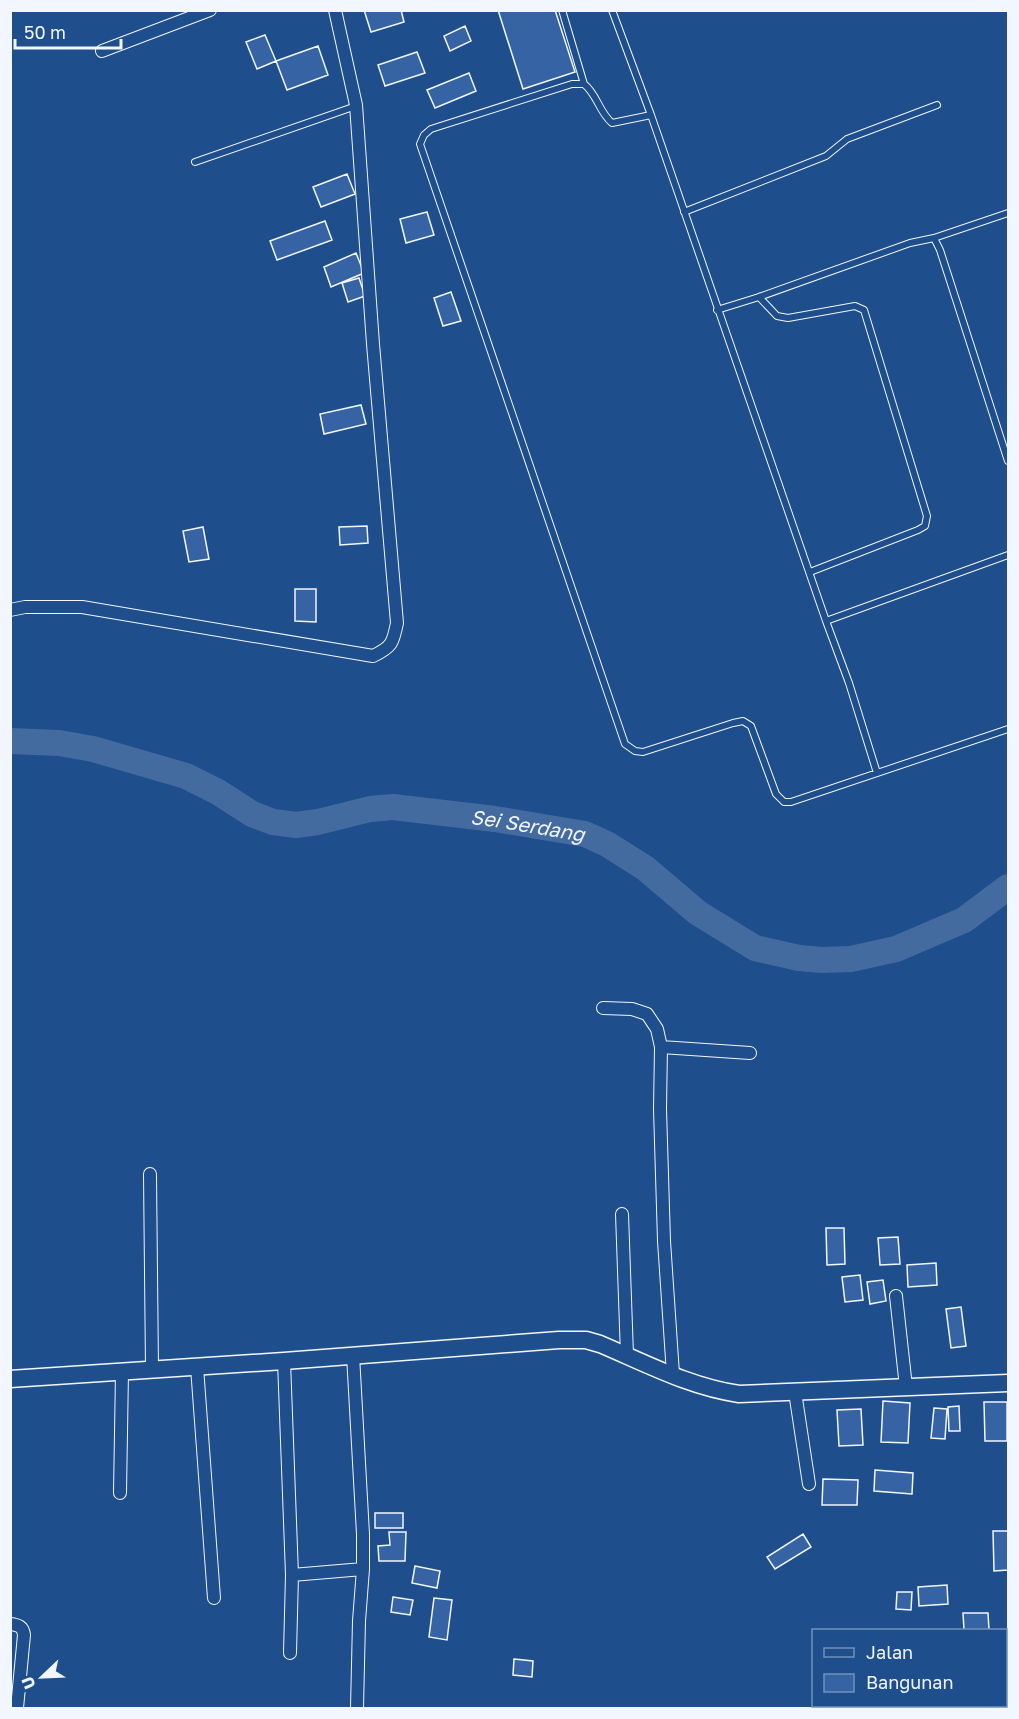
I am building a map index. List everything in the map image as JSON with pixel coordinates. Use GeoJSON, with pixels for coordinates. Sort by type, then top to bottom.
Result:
{"type":"FeatureCollection","features":[{"type":"Feature","properties":{"kind":"street"},"geometry":{"type":"LineString","coordinates":[[102,51],[210,10]]}},
{"type":"Feature","properties":{"kind":"street"},"geometry":{"type":"LineString","coordinates":[[10,610],[25,607],[82,607],[373,656],[387,649],[394,640],[397,622],[373,344],[356,105],[335,10]]}},
{"type":"Feature","properties":{"kind":"street"},"geometry":{"type":"LineString","coordinates":[[603,1008],[632,1009],[647,1014],[657,1029],[661,1047],[660,1109],[664,1241],[673,1374]]}},
{"type":"Feature","properties":{"kind":"street"},"geometry":{"type":"LineString","coordinates":[[661,1047],[750,1053]]}},
{"type":"Feature","properties":{"kind":"street"},"geometry":{"type":"LineString","coordinates":[[150,1174],[152,1370]]}},
{"type":"Feature","properties":{"kind":"street"},"geometry":{"type":"LineString","coordinates":[[622,1214],[627,1355]]}},
{"type":"Feature","properties":{"kind":"street"},"geometry":{"type":"LineString","coordinates":[[896,1296],[906,1387]]}},
{"type":"Feature","properties":{"kind":"street"},"geometry":{"type":"LineString","coordinates":[[10,1379],[559,1340],[586,1340],[715,1391],[754,1394],[1008,1383]]}},
{"type":"Feature","properties":{"kind":"street"},"geometry":{"type":"LineString","coordinates":[[353,1355],[363,1569],[357,1708]]}},
{"type":"Feature","properties":{"kind":"street"},"geometry":{"type":"LineString","coordinates":[[284,1361],[292,1575],[290,1653]]}},
{"type":"Feature","properties":{"kind":"street"},"geometry":{"type":"LineString","coordinates":[[197,1366],[214,1598]]}},
{"type":"Feature","properties":{"kind":"street"},"geometry":{"type":"LineString","coordinates":[[120,1493],[122,1372]]}},
{"type":"Feature","properties":{"kind":"street"},"geometry":{"type":"LineString","coordinates":[[795,1392],[809,1484]]}},
{"type":"Feature","properties":{"kind":"street"},"geometry":{"type":"LineString","coordinates":[[292,1575],[363,1569]]}},
{"type":"Feature","properties":{"kind":"street"},"geometry":{"type":"LineString","coordinates":[[10,1624],[19,1625],[24,1635],[17,1708]]}},
{"type":"Feature","properties":{"kind":"lane"},"geometry":{"type":"LineString","coordinates":[[562,10],[584,84]]}},
{"type":"Feature","properties":{"kind":"lane"},"geometry":{"type":"LineString","coordinates":[[612,10],[651,115],[717,310],[849,683],[877,773]]}},
{"type":"Feature","properties":{"kind":"lane"},"geometry":{"type":"LineString","coordinates":[[651,115],[612,123],[603,116],[591,89],[584,84],[572,84],[431,129],[424,135],[420,144],[625,744],[635,751],[643,752],[733,723],[743,722],[751,726],[776,794],[784,802],[1008,729]]}},
{"type":"Feature","properties":{"kind":"lane"},"geometry":{"type":"LineString","coordinates":[[195,162],[356,105]]}},
{"type":"Feature","properties":{"kind":"lane"},"geometry":{"type":"LineString","coordinates":[[684,212],[826,156],[847,139],[937,105]]}},
{"type":"Feature","properties":{"kind":"lane"},"geometry":{"type":"LineString","coordinates":[[717,310],[910,243],[934,238],[1008,213]]}},
{"type":"Feature","properties":{"kind":"lane"},"geometry":{"type":"LineString","coordinates":[[934,238],[940,250],[1008,461]]}},
{"type":"Feature","properties":{"kind":"lane"},"geometry":{"type":"LineString","coordinates":[[759,297],[777,315],[788,318],[855,306],[864,310],[927,516],[925,525],[918,530],[810,573]]}},
{"type":"Feature","properties":{"kind":"lane"},"geometry":{"type":"LineString","coordinates":[[826,621],[1008,555]]}},
{"type":"Feature","properties":{"kind":"building"},"geometry":{"type":"Polygon","coordinates":[[[364,10],[401,10],[404,22],[371,32],[364,10]]]}},
{"type":"Feature","properties":{"kind":"building"},"geometry":{"type":"Polygon","coordinates":[[[498,10],[555,10],[575,72],[523,89],[498,10]]]}},
{"type":"Feature","properties":{"kind":"building"},"geometry":{"type":"Polygon","coordinates":[[[465,26],[471,41],[450,51],[444,36],[465,26]]]}},
{"type":"Feature","properties":{"kind":"building"},"geometry":{"type":"Polygon","coordinates":[[[265,35],[276,61],[257,69],[246,42],[265,35]]]}},
{"type":"Feature","properties":{"kind":"building"},"geometry":{"type":"Polygon","coordinates":[[[318,46],[328,75],[287,90],[276,61],[318,46]]]}},
{"type":"Feature","properties":{"kind":"building"},"geometry":{"type":"Polygon","coordinates":[[[417,52],[425,73],[385,86],[378,65],[417,52]]]}},
{"type":"Feature","properties":{"kind":"building"},"geometry":{"type":"Polygon","coordinates":[[[469,73],[476,91],[435,108],[427,90],[469,73]]]}},
{"type":"Feature","properties":{"kind":"building"},"geometry":{"type":"Polygon","coordinates":[[[347,174],[355,194],[321,207],[313,187],[347,174]]]}},
{"type":"Feature","properties":{"kind":"building"},"geometry":{"type":"Polygon","coordinates":[[[427,212],[434,235],[406,243],[400,219],[427,212]]]}},
{"type":"Feature","properties":{"kind":"building"},"geometry":{"type":"Polygon","coordinates":[[[325,221],[332,240],[277,260],[270,241],[325,221]]]}},
{"type":"Feature","properties":{"kind":"building"},"geometry":{"type":"Polygon","coordinates":[[[356,253],[364,273],[331,287],[324,267],[356,253]]]}},
{"type":"Feature","properties":{"kind":"building"},"geometry":{"type":"Polygon","coordinates":[[[359,278],[365,296],[348,302],[342,283],[359,278]]]}},
{"type":"Feature","properties":{"kind":"building"},"geometry":{"type":"Polygon","coordinates":[[[451,292],[461,321],[443,326],[434,298],[451,292]]]}},
{"type":"Feature","properties":{"kind":"building"},"geometry":{"type":"Polygon","coordinates":[[[361,405],[366,424],[324,434],[320,414],[361,405]]]}},
{"type":"Feature","properties":{"kind":"building"},"geometry":{"type":"Polygon","coordinates":[[[367,526],[368,543],[340,545],[339,527],[367,526]]]}},
{"type":"Feature","properties":{"kind":"building"},"geometry":{"type":"Polygon","coordinates":[[[203,527],[209,559],[189,562],[183,531],[203,527]]]}},
{"type":"Feature","properties":{"kind":"building"},"geometry":{"type":"Polygon","coordinates":[[[295,589],[316,589],[316,622],[295,621],[295,589]]]}},
{"type":"Feature","properties":{"kind":"building"},"geometry":{"type":"Polygon","coordinates":[[[826,1228],[844,1228],[845,1264],[827,1265],[826,1228]]]}},
{"type":"Feature","properties":{"kind":"building"},"geometry":{"type":"Polygon","coordinates":[[[898,1237],[900,1264],[880,1265],[878,1238],[898,1237]]]}},
{"type":"Feature","properties":{"kind":"building"},"geometry":{"type":"Polygon","coordinates":[[[936,1263],[937,1285],[908,1287],[907,1265],[936,1263]]]}},
{"type":"Feature","properties":{"kind":"building"},"geometry":{"type":"Polygon","coordinates":[[[860,1275],[863,1300],[845,1302],[842,1277],[860,1275]]]}},
{"type":"Feature","properties":{"kind":"building"},"geometry":{"type":"Polygon","coordinates":[[[883,1280],[886,1301],[870,1304],[867,1282],[883,1280]]]}},
{"type":"Feature","properties":{"kind":"building"},"geometry":{"type":"Polygon","coordinates":[[[961,1307],[966,1346],[951,1348],[946,1309],[961,1307]]]}},
{"type":"Feature","properties":{"kind":"building"},"geometry":{"type":"Polygon","coordinates":[[[883,1401],[910,1403],[908,1443],[881,1442],[883,1401]]]}},
{"type":"Feature","properties":{"kind":"building"},"geometry":{"type":"Polygon","coordinates":[[[984,1402],[1007,1402],[1007,1441],[985,1441],[984,1402]]]}},
{"type":"Feature","properties":{"kind":"building"},"geometry":{"type":"Polygon","coordinates":[[[959,1406],[960,1431],[949,1431],[948,1407],[959,1406]]]}},
{"type":"Feature","properties":{"kind":"building"},"geometry":{"type":"Polygon","coordinates":[[[934,1408],[947,1409],[945,1439],[931,1438],[934,1408]]]}},
{"type":"Feature","properties":{"kind":"building"},"geometry":{"type":"Polygon","coordinates":[[[861,1409],[863,1445],[839,1446],[837,1410],[861,1409]]]}},
{"type":"Feature","properties":{"kind":"building"},"geometry":{"type":"Polygon","coordinates":[[[875,1470],[913,1473],[912,1494],[874,1491],[875,1470]]]}},
{"type":"Feature","properties":{"kind":"building"},"geometry":{"type":"Polygon","coordinates":[[[823,1479],[858,1480],[857,1505],[822,1505],[823,1479]]]}},
{"type":"Feature","properties":{"kind":"building"},"geometry":{"type":"Polygon","coordinates":[[[375,1513],[403,1513],[403,1528],[375,1528],[375,1513]]]}},
{"type":"Feature","properties":{"kind":"building"},"geometry":{"type":"Polygon","coordinates":[[[993,1531],[1008,1531],[1008,1570],[994,1571],[993,1531]]]}},
{"type":"Feature","properties":{"kind":"building"},"geometry":{"type":"Polygon","coordinates":[[[389,1532],[406,1532],[405,1561],[379,1561],[378,1546],[390,1545],[389,1532]]]}},
{"type":"Feature","properties":{"kind":"building"},"geometry":{"type":"Polygon","coordinates":[[[803,1534],[811,1547],[775,1569],[767,1557],[803,1534]]]}},
{"type":"Feature","properties":{"kind":"building"},"geometry":{"type":"Polygon","coordinates":[[[415,1566],[440,1571],[437,1588],[412,1583],[415,1566]]]}},
{"type":"Feature","properties":{"kind":"building"},"geometry":{"type":"Polygon","coordinates":[[[947,1585],[948,1604],[919,1606],[918,1587],[947,1585]]]}},
{"type":"Feature","properties":{"kind":"building"},"geometry":{"type":"Polygon","coordinates":[[[897,1592],[912,1592],[911,1610],[896,1609],[897,1592]]]}},
{"type":"Feature","properties":{"kind":"building"},"geometry":{"type":"Polygon","coordinates":[[[393,1597],[413,1600],[410,1615],[391,1612],[393,1597]]]}},
{"type":"Feature","properties":{"kind":"building"},"geometry":{"type":"Polygon","coordinates":[[[434,1598],[452,1600],[447,1640],[429,1637],[434,1598]]]}},
{"type":"Feature","properties":{"kind":"building"},"geometry":{"type":"Polygon","coordinates":[[[963,1613],[988,1613],[989,1629],[964,1629],[963,1613]]]}},
{"type":"Feature","properties":{"kind":"building"},"geometry":{"type":"Polygon","coordinates":[[[514,1659],[533,1661],[532,1677],[513,1675],[514,1659]]]}},
{"type":"Feature","properties":{"kind":"waterway","name":"Sei Serdang"},"geometry":{"type":"LineString","coordinates":[[10,741],[59,743],[93,749],[186,776],[218,792],[252,814],[273,822],[296,825],[370,809],[393,807],[495,819],[585,834],[607,844],[645,868],[698,913],[755,948],[799,958],[851,959],[896,949],[964,920],[1008,887]]}}]}
